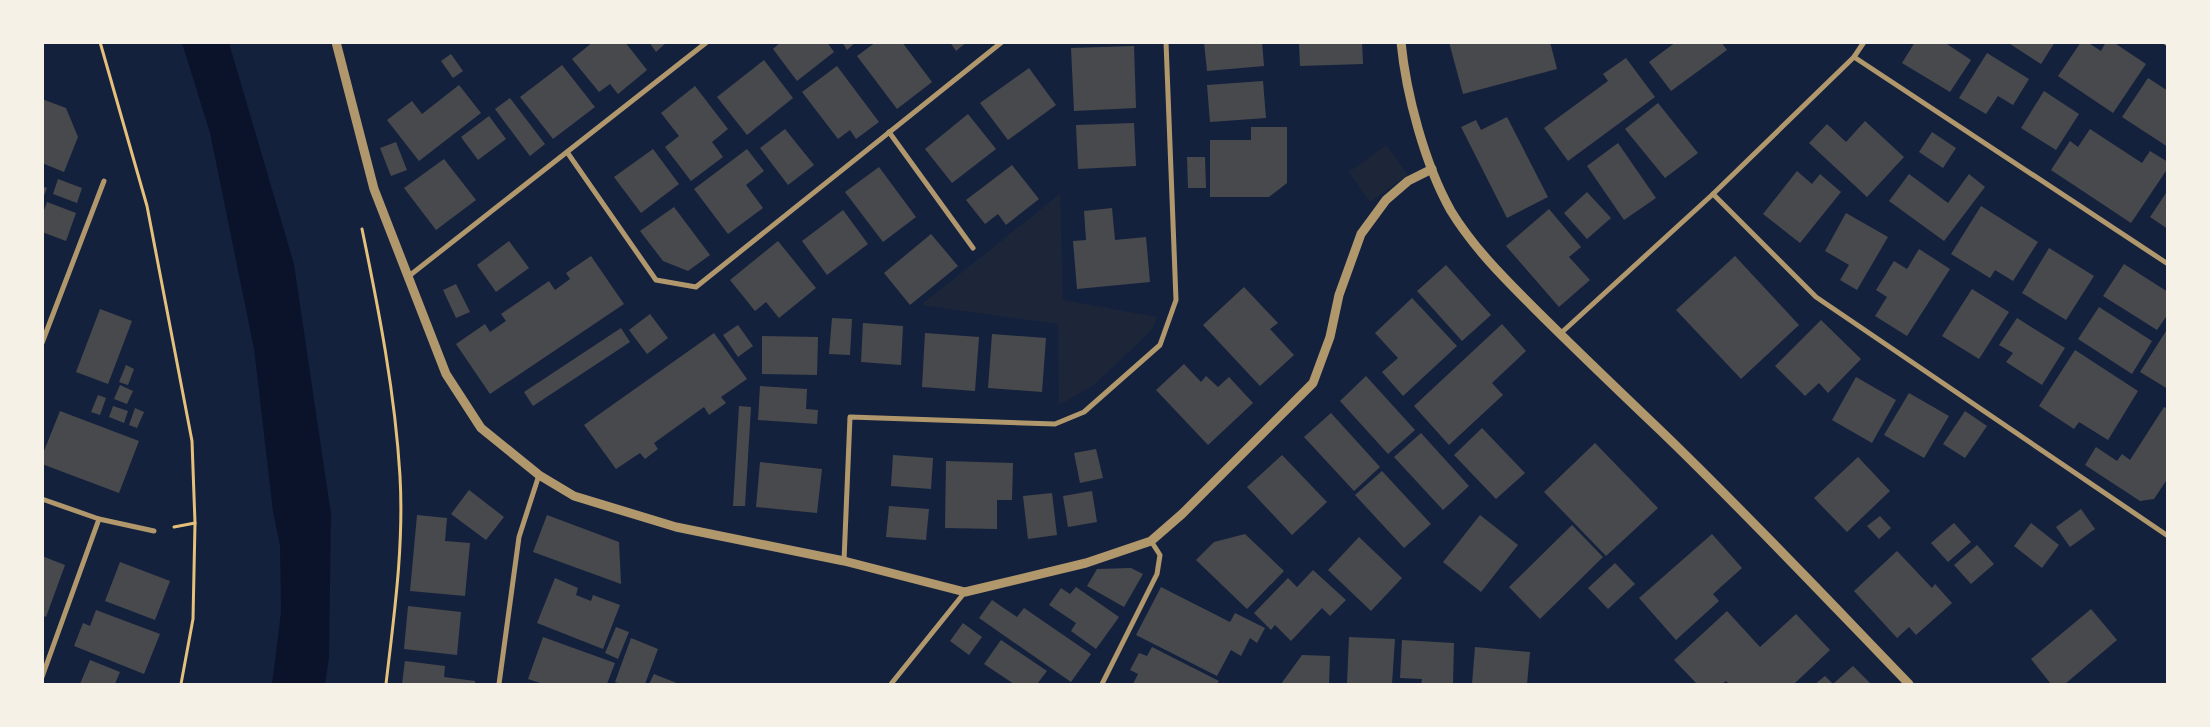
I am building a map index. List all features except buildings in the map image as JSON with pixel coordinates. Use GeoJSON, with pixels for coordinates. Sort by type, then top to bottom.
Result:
{"type":"FeatureCollection","features":[{"type":"Feature","properties":{"kind":"street"},"geometry":{"type":"LineString","coordinates":[[336,42],[374,189],[446,374],[480,428],[540,475],[574,496],[676,527],[844,562],[965,592],[1086,563],[1150,541],[1182,514],[1313,382],[1330,337],[1339,296],[1361,234],[1386,200],[1408,181],[1432,169]]}},
{"type":"Feature","properties":{"kind":"street"},"geometry":{"type":"LineString","coordinates":[[409,276],[707,42]]}},
{"type":"Feature","properties":{"kind":"street"},"geometry":{"type":"LineString","coordinates":[[567,152],[656,280],[696,287],[1002,42]]}},
{"type":"Feature","properties":{"kind":"street"},"geometry":{"type":"LineString","coordinates":[[844,562],[850,417],[1055,424],[1084,412],[1160,346],[1176,300],[1166,42]]}},
{"type":"Feature","properties":{"kind":"street"},"geometry":{"type":"LineString","coordinates":[[1401,42],[1403,68],[1421,138],[1432,169],[1451,210],[1485,259],[1695,464],[1909,684]]}},
{"type":"Feature","properties":{"kind":"street"},"geometry":{"type":"LineString","coordinates":[[1560,334],[1713,194],[1854,57],[1864,42]]}},
{"type":"Feature","properties":{"kind":"street"},"geometry":{"type":"LineString","coordinates":[[1854,57],[2168,264]]}},
{"type":"Feature","properties":{"kind":"street"},"geometry":{"type":"LineString","coordinates":[[889,132],[973,248]]}},
{"type":"Feature","properties":{"kind":"street"},"geometry":{"type":"LineString","coordinates":[[42,342],[104,181]]}},
{"type":"Feature","properties":{"kind":"street"},"geometry":{"type":"LineString","coordinates":[[1713,194],[1816,297],[2168,536]]}},
{"type":"Feature","properties":{"kind":"street"},"geometry":{"type":"LineString","coordinates":[[498,684],[519,537],[540,475]]}},
{"type":"Feature","properties":{"kind":"street"},"geometry":{"type":"LineString","coordinates":[[42,499],[99,519],[154,531]]}},
{"type":"Feature","properties":{"kind":"street"},"geometry":{"type":"LineString","coordinates":[[42,677],[99,519]]}},
{"type":"Feature","properties":{"kind":"street"},"geometry":{"type":"LineString","coordinates":[[1102,684],[1157,574],[1160,555],[1150,541]]}},
{"type":"Feature","properties":{"kind":"street"},"geometry":{"type":"LineString","coordinates":[[891,684],[965,592]]}},
{"type":"Feature","properties":{"kind":"path"},"geometry":{"type":"LineString","coordinates":[[100,42],[147,206],[192,441],[195,523],[193,618],[181,684]]}},
{"type":"Feature","properties":{"kind":"path"},"geometry":{"type":"LineString","coordinates":[[361,224],[386,347],[400,477],[399,580],[386,684]]}},
{"type":"Feature","properties":{"kind":"shaded area"},"geometry":{"type":"Polygon","coordinates":[[[182,43],[229,43],[294,264],[331,514],[329,658],[325,684],[272,684],[281,612],[280,546],[273,512],[254,349],[210,133],[182,43]]]}},
{"type":"Feature","properties":{"kind":"shaded area"},"geometry":{"type":"Polygon","coordinates":[[[1386,145],[1408,175],[1370,202],[1349,172],[1386,145]]]}},
{"type":"Feature","properties":{"kind":"shaded area"},"geometry":{"type":"Polygon","coordinates":[[[1060,194],[1063,300],[1157,317],[1152,330],[1094,385],[1059,405],[1058,324],[921,305],[1060,194]]]}}]}
